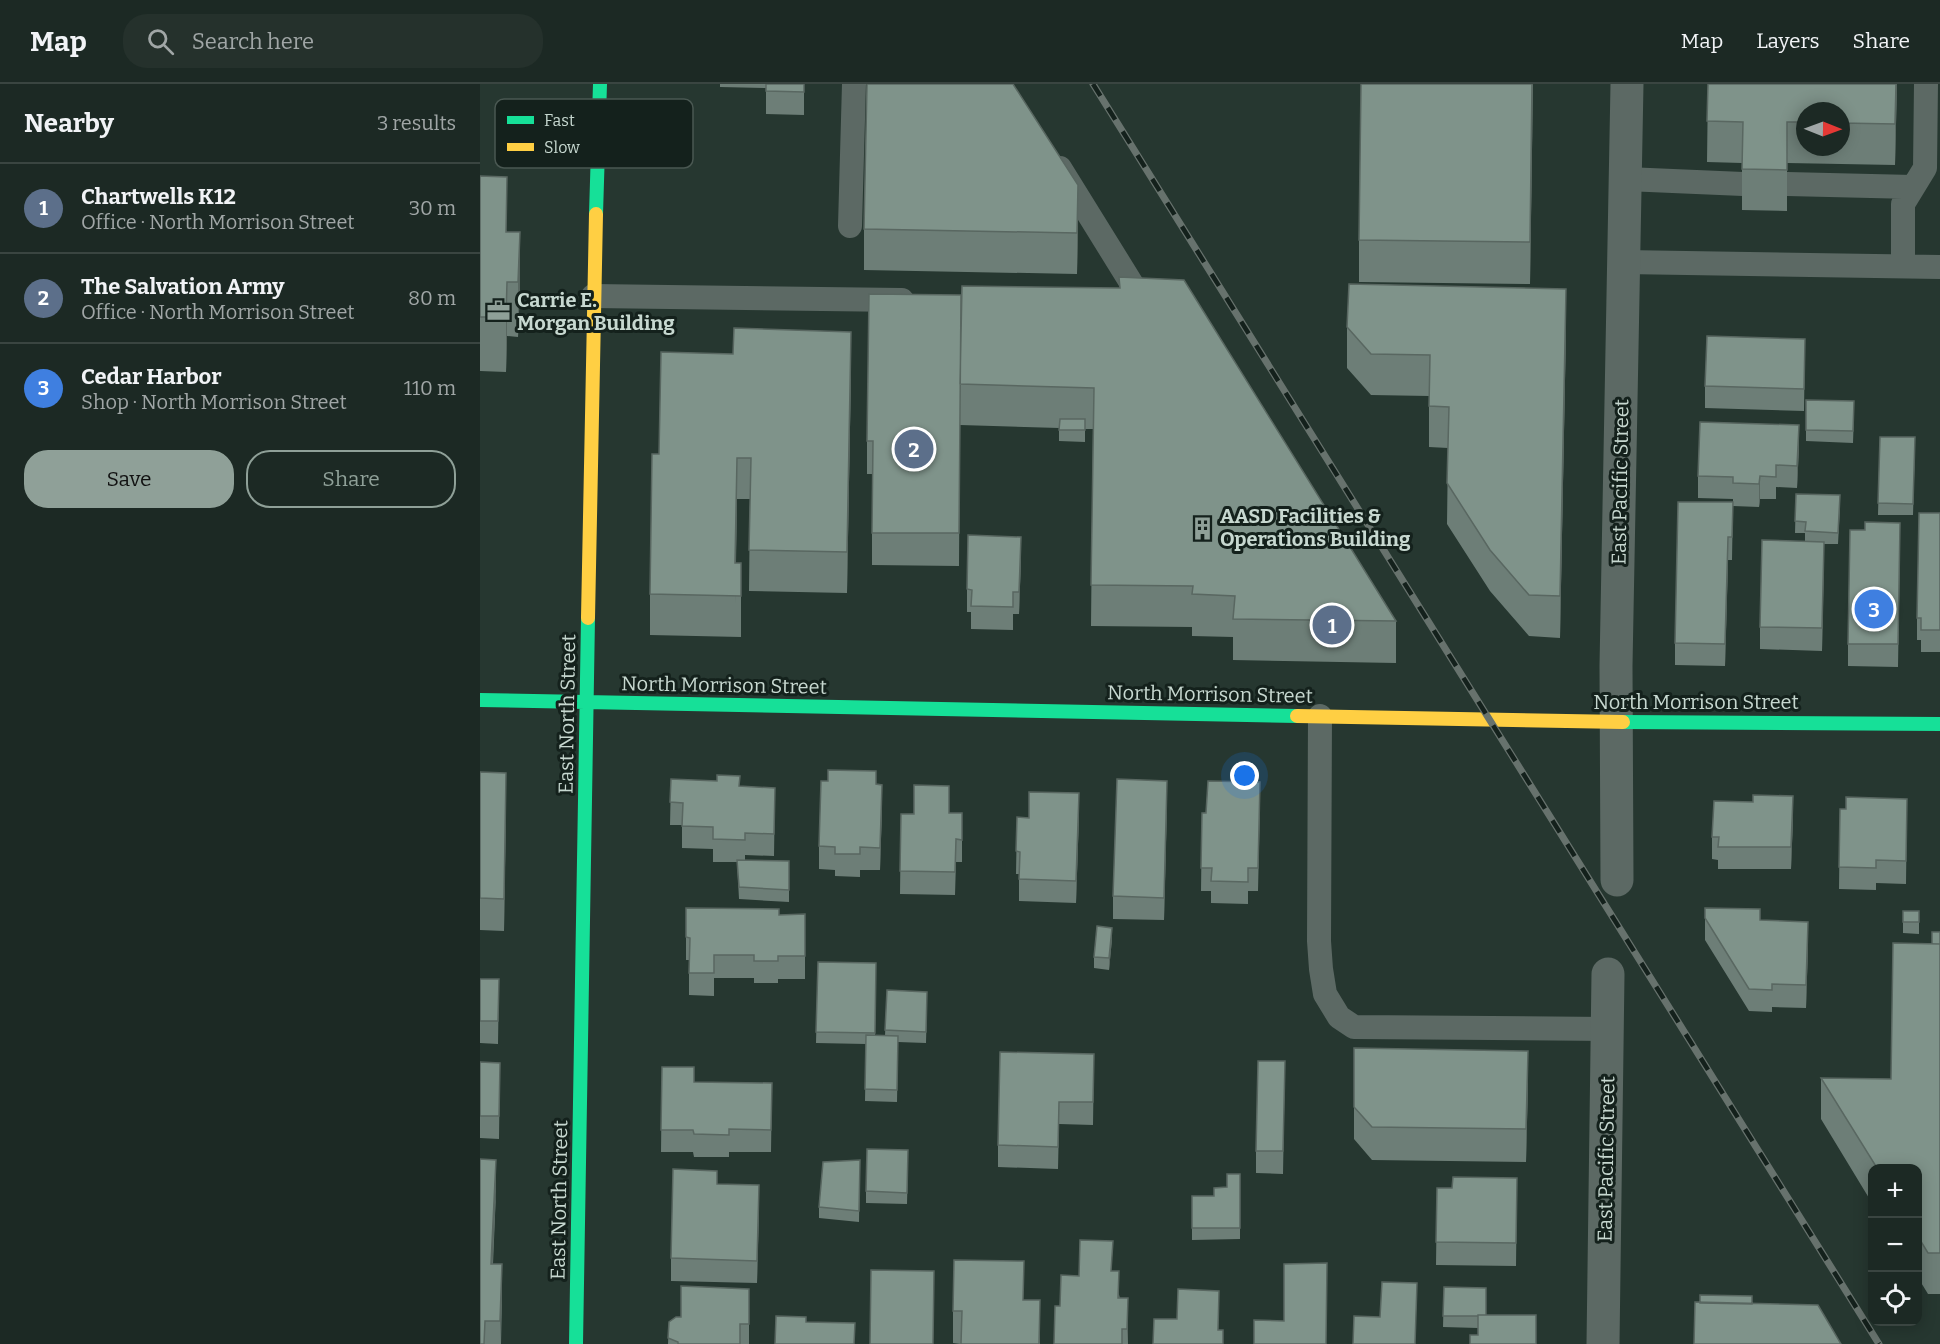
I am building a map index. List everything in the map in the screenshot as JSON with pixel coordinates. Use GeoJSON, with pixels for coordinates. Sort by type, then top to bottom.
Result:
{"type":"FeatureCollection","features":[{"type":"Feature","properties":{"kind":"street","name":"East North Street"},"geometry":{"type":"LineString","coordinates":[[600,84],[600,99]]}},
{"type":"Feature","properties":{"kind":"street","name":"East Pacific Street"},"geometry":{"type":"LineString","coordinates":[[1617,880],[1616,722],[1627,84]]}},
{"type":"Feature","properties":{"kind":"street","name":"East North Street"},"geometry":{"type":"LineString","coordinates":[[576,1344],[593,296],[597,168]]}},
{"type":"Feature","properties":{"kind":"street","name":"North Morrison Street"},"geometry":{"type":"LineString","coordinates":[[480,700],[1616,722],[1940,724]]}},
{"type":"Feature","properties":{"kind":"street","name":"East Pacific Street"},"geometry":{"type":"LineString","coordinates":[[1603,1344],[1608,974]]}},
{"type":"Feature","properties":{"kind":"lane"},"geometry":{"type":"LineString","coordinates":[[850,226],[854,84]]}},
{"type":"Feature","properties":{"kind":"lane"},"geometry":{"type":"LineString","coordinates":[[1903,266],[1903,204],[1925,168],[1926,84]]}},
{"type":"Feature","properties":{"kind":"lane"},"geometry":{"type":"LineString","coordinates":[[1052,153],[1143,302],[1120,302]]}},
{"type":"Feature","properties":{"kind":"lane"},"geometry":{"type":"LineString","coordinates":[[1626,180],[1743,184]]}},
{"type":"Feature","properties":{"kind":"lane"},"geometry":{"type":"LineString","coordinates":[[1787,184],[1913,188]]}},
{"type":"Feature","properties":{"kind":"lane"},"geometry":{"type":"LineString","coordinates":[[1624,262],[1940,267]]}},
{"type":"Feature","properties":{"kind":"lane"},"geometry":{"type":"LineString","coordinates":[[593,296],[920,300]]}},
{"type":"Feature","properties":{"kind":"lane"},"geometry":{"type":"LineString","coordinates":[[1320,716],[1319,940],[1325,994],[1340,1017],[1354,1027],[1608,1029]]}},
{"type":"Feature","properties":{"kind":"building"},"geometry":{"type":"Polygon","coordinates":[[[766,84],[804,84],[804,92],[766,91],[766,84]]]}},
{"type":"Feature","properties":{"kind":"building"},"geometry":{"type":"Polygon","coordinates":[[[867,84],[1013,84],[1078,185],[1077,233],[864,229],[867,84]]]}},
{"type":"Feature","properties":{"kind":"building"},"geometry":{"type":"Polygon","coordinates":[[[1361,84],[1532,84],[1530,242],[1359,240],[1361,84]]]}},
{"type":"Feature","properties":{"kind":"building"},"geometry":{"type":"Polygon","coordinates":[[[1708,84],[1896,84],[1895,124],[1850,123],[1850,102],[1796,102],[1796,122],[1787,122],[1787,170],[1742,169],[1743,122],[1707,121],[1708,84]]]}},
{"type":"Feature","properties":{"kind":"building"},"geometry":{"type":"Polygon","coordinates":[[[480,176],[507,177],[506,232],[520,232],[518,282],[507,282],[506,317],[480,317],[480,176]]]}},
{"type":"Feature","properties":{"kind":"building","name":"AASD Facilities & Operations Building"},"geometry":{"type":"Polygon","coordinates":[[[1119,277],[1184,280],[1396,621],[1233,619],[1235,596],[1192,594],[1193,586],[1091,585],[1094,388],[960,384],[962,286],[1120,288],[1119,277]]]}},
{"type":"Feature","properties":{"kind":"building"},"geometry":{"type":"Polygon","coordinates":[[[1349,284],[1566,289],[1560,596],[1529,595],[1490,550],[1447,483],[1449,407],[1429,406],[1430,355],[1371,354],[1347,327],[1349,284]]]}},
{"type":"Feature","properties":{"kind":"building"},"geometry":{"type":"Polygon","coordinates":[[[869,294],[961,295],[959,533],[872,533],[873,441],[867,441],[869,294]]]}},
{"type":"Feature","properties":{"kind":"building"},"geometry":{"type":"Polygon","coordinates":[[[734,328],[851,332],[847,552],[749,550],[751,458],[737,458],[735,563],[741,563],[741,596],[650,594],[652,454],[659,454],[661,352],[733,354],[734,328]]]}},
{"type":"Feature","properties":{"kind":"building"},"geometry":{"type":"Polygon","coordinates":[[[1707,336],[1805,339],[1804,389],[1705,386],[1707,336]]]}},
{"type":"Feature","properties":{"kind":"building"},"geometry":{"type":"Polygon","coordinates":[[[1806,400],[1854,401],[1853,431],[1806,430],[1806,400]]]}},
{"type":"Feature","properties":{"kind":"building"},"geometry":{"type":"Polygon","coordinates":[[[1060,419],[1085,419],[1085,430],[1059,430],[1060,419]]]}},
{"type":"Feature","properties":{"kind":"building"},"geometry":{"type":"Polygon","coordinates":[[[1700,422],[1799,425],[1797,466],[1776,465],[1776,477],[1760,476],[1759,484],[1733,483],[1733,477],[1698,476],[1700,422]]]}},
{"type":"Feature","properties":{"kind":"building"},"geometry":{"type":"Polygon","coordinates":[[[1880,437],[1915,437],[1913,504],[1878,503],[1880,437]]]}},
{"type":"Feature","properties":{"kind":"building"},"geometry":{"type":"Polygon","coordinates":[[[1796,494],[1840,495],[1838,533],[1805,531],[1806,522],[1795,521],[1796,494]]]}},
{"type":"Feature","properties":{"kind":"building"},"geometry":{"type":"Polygon","coordinates":[[[1678,502],[1733,502],[1732,537],[1728,537],[1725,644],[1675,643],[1678,502]]]}},
{"type":"Feature","properties":{"kind":"building"},"geometry":{"type":"Polygon","coordinates":[[[1919,513],[1940,513],[1940,630],[1921,630],[1921,618],[1917,618],[1919,513]]]}},
{"type":"Feature","properties":{"kind":"building"},"geometry":{"type":"Polygon","coordinates":[[[1865,522],[1900,523],[1898,644],[1848,644],[1850,530],[1865,530],[1865,522]]]}},
{"type":"Feature","properties":{"kind":"building"},"geometry":{"type":"Polygon","coordinates":[[[968,535],[1021,537],[1019,592],[1013,592],[1013,607],[971,606],[972,590],[967,589],[968,535]]]}},
{"type":"Feature","properties":{"kind":"building"},"geometry":{"type":"Polygon","coordinates":[[[1762,540],[1824,542],[1822,628],[1760,627],[1762,540]]]}},
{"type":"Feature","properties":{"kind":"building"},"geometry":{"type":"Polygon","coordinates":[[[828,770],[876,771],[876,784],[882,785],[880,848],[860,847],[860,854],[835,854],[835,847],[819,846],[821,781],[828,781],[828,770]]]}},
{"type":"Feature","properties":{"kind":"building"},"geometry":{"type":"Polygon","coordinates":[[[480,772],[506,773],[504,899],[480,898],[480,772]]]}},
{"type":"Feature","properties":{"kind":"building"},"geometry":{"type":"Polygon","coordinates":[[[717,775],[740,776],[739,786],[775,788],[774,834],[745,833],[745,840],[713,839],[713,827],[682,826],[683,803],[670,802],[671,779],[717,781],[717,775]]]}},
{"type":"Feature","properties":{"kind":"building"},"geometry":{"type":"Polygon","coordinates":[[[1117,779],[1167,781],[1164,898],[1113,896],[1117,779]]]}},
{"type":"Feature","properties":{"kind":"building"},"geometry":{"type":"Polygon","coordinates":[[[1208,781],[1260,782],[1258,868],[1248,868],[1248,882],[1211,881],[1212,868],[1201,868],[1202,813],[1206,813],[1208,781]]]}},
{"type":"Feature","properties":{"kind":"building"},"geometry":{"type":"Polygon","coordinates":[[[914,785],[949,786],[949,813],[962,813],[962,840],[956,839],[955,872],[900,871],[901,814],[914,814],[914,785]]]}},
{"type":"Feature","properties":{"kind":"building"},"geometry":{"type":"Polygon","coordinates":[[[1029,792],[1079,793],[1076,881],[1019,879],[1020,852],[1016,851],[1017,817],[1029,818],[1029,792]]]}},
{"type":"Feature","properties":{"kind":"building"},"geometry":{"type":"Polygon","coordinates":[[[1753,795],[1793,796],[1791,847],[1718,847],[1719,837],[1712,837],[1714,801],[1753,802],[1753,795]]]}},
{"type":"Feature","properties":{"kind":"building"},"geometry":{"type":"Polygon","coordinates":[[[1846,797],[1907,799],[1906,861],[1876,860],[1876,868],[1839,867],[1840,809],[1846,809],[1846,797]]]}},
{"type":"Feature","properties":{"kind":"building"},"geometry":{"type":"Polygon","coordinates":[[[737,860],[789,861],[789,890],[739,887],[737,860]]]}},
{"type":"Feature","properties":{"kind":"building"},"geometry":{"type":"Polygon","coordinates":[[[686,908],[779,909],[779,915],[805,914],[805,956],[778,956],[778,961],[754,961],[754,955],[714,955],[714,973],[689,973],[690,938],[686,937],[686,908]]]}},
{"type":"Feature","properties":{"kind":"building"},"geometry":{"type":"Polygon","coordinates":[[[1705,908],[1760,909],[1760,920],[1808,922],[1806,985],[1772,984],[1772,990],[1749,989],[1705,918],[1705,908]]]}},
{"type":"Feature","properties":{"kind":"building"},"geometry":{"type":"Polygon","coordinates":[[[1903,911],[1919,911],[1919,922],[1903,922],[1903,911]]]}},
{"type":"Feature","properties":{"kind":"building"},"geometry":{"type":"Polygon","coordinates":[[[1097,926],[1112,928],[1109,958],[1094,957],[1097,926]]]}},
{"type":"Feature","properties":{"kind":"building"},"geometry":{"type":"Polygon","coordinates":[[[1932,932],[1940,932],[1940,944],[1932,944],[1932,932]]]}},
{"type":"Feature","properties":{"kind":"building"},"geometry":{"type":"Polygon","coordinates":[[[1893,943],[1940,944],[1940,1253],[1928,1253],[1922,1243],[1922,1164],[1875,1164],[1821,1078],[1891,1079],[1893,943]]]}},
{"type":"Feature","properties":{"kind":"building"},"geometry":{"type":"Polygon","coordinates":[[[818,962],[876,963],[875,1033],[816,1032],[818,962]]]}},
{"type":"Feature","properties":{"kind":"building"},"geometry":{"type":"Polygon","coordinates":[[[480,979],[499,979],[498,1021],[480,1021],[480,979]]]}},
{"type":"Feature","properties":{"kind":"building"},"geometry":{"type":"Polygon","coordinates":[[[887,990],[927,992],[926,1032],[885,1030],[887,990]]]}},
{"type":"Feature","properties":{"kind":"building"},"geometry":{"type":"Polygon","coordinates":[[[866,1035],[898,1036],[897,1090],[865,1089],[866,1035]]]}},
{"type":"Feature","properties":{"kind":"building"},"geometry":{"type":"Polygon","coordinates":[[[1354,1048],[1528,1051],[1526,1129],[1372,1127],[1354,1107],[1354,1048]]]}},
{"type":"Feature","properties":{"kind":"building"},"geometry":{"type":"Polygon","coordinates":[[[1000,1052],[1094,1054],[1093,1102],[1059,1102],[1058,1147],[998,1145],[1000,1052]]]}},
{"type":"Feature","properties":{"kind":"building"},"geometry":{"type":"Polygon","coordinates":[[[1258,1061],[1285,1061],[1283,1151],[1256,1151],[1258,1061]]]}},
{"type":"Feature","properties":{"kind":"building"},"geometry":{"type":"Polygon","coordinates":[[[480,1062],[500,1063],[499,1116],[480,1116],[480,1062]]]}},
{"type":"Feature","properties":{"kind":"building"},"geometry":{"type":"Polygon","coordinates":[[[662,1067],[694,1067],[694,1082],[772,1083],[771,1130],[729,1129],[729,1135],[694,1134],[693,1130],[661,1130],[662,1067]]]}},
{"type":"Feature","properties":{"kind":"building"},"geometry":{"type":"Polygon","coordinates":[[[867,1149],[908,1150],[907,1193],[866,1191],[867,1149]]]}},
{"type":"Feature","properties":{"kind":"building"},"geometry":{"type":"Polygon","coordinates":[[[480,1159],[496,1160],[491,1264],[502,1264],[500,1321],[485,1321],[484,1344],[480,1344],[480,1159]]]}},
{"type":"Feature","properties":{"kind":"building"},"geometry":{"type":"Polygon","coordinates":[[[860,1160],[859,1211],[819,1207],[823,1162],[860,1160]]]}},
{"type":"Feature","properties":{"kind":"building"},"geometry":{"type":"Polygon","coordinates":[[[673,1169],[717,1171],[717,1184],[759,1185],[757,1261],[671,1258],[673,1169]]]}},
{"type":"Feature","properties":{"kind":"building"},"geometry":{"type":"Polygon","coordinates":[[[1227,1174],[1240,1174],[1240,1228],[1192,1228],[1192,1196],[1214,1196],[1214,1188],[1227,1187],[1227,1174]]]}},
{"type":"Feature","properties":{"kind":"building"},"geometry":{"type":"Polygon","coordinates":[[[1453,1177],[1517,1178],[1516,1243],[1436,1242],[1437,1188],[1452,1188],[1453,1177]]]}},
{"type":"Feature","properties":{"kind":"building"},"geometry":{"type":"Polygon","coordinates":[[[1080,1240],[1113,1241],[1111,1271],[1119,1271],[1118,1298],[1128,1298],[1127,1329],[1122,1329],[1122,1344],[1054,1344],[1055,1306],[1060,1306],[1061,1275],[1079,1276],[1080,1240]]]}},
{"type":"Feature","properties":{"kind":"building"},"geometry":{"type":"Polygon","coordinates":[[[954,1260],[1024,1261],[1023,1300],[1040,1300],[1039,1344],[961,1344],[962,1311],[953,1311],[954,1260]]]}},
{"type":"Feature","properties":{"kind":"building"},"geometry":{"type":"Polygon","coordinates":[[[1327,1263],[1326,1344],[1254,1344],[1254,1320],[1284,1321],[1284,1264],[1327,1263]]]}},
{"type":"Feature","properties":{"kind":"building"},"geometry":{"type":"Polygon","coordinates":[[[871,1270],[934,1271],[933,1344],[870,1344],[871,1270]]]}},
{"type":"Feature","properties":{"kind":"building"},"geometry":{"type":"Polygon","coordinates":[[[1382,1282],[1417,1283],[1415,1344],[1353,1344],[1354,1316],[1380,1317],[1382,1282]]]}},
{"type":"Feature","properties":{"kind":"building"},"geometry":{"type":"Polygon","coordinates":[[[681,1286],[749,1289],[749,1324],[740,1324],[740,1344],[678,1344],[668,1338],[669,1322],[676,1317],[681,1317],[681,1286]]]}},
{"type":"Feature","properties":{"kind":"building"},"geometry":{"type":"Polygon","coordinates":[[[1444,1287],[1486,1288],[1486,1315],[1443,1316],[1444,1287]]]}},
{"type":"Feature","properties":{"kind":"building"},"geometry":{"type":"Polygon","coordinates":[[[1178,1289],[1219,1291],[1218,1330],[1223,1330],[1223,1344],[1153,1344],[1154,1319],[1177,1319],[1178,1289]]]}},
{"type":"Feature","properties":{"kind":"building"},"geometry":{"type":"Polygon","coordinates":[[[1700,1295],[1752,1296],[1752,1304],[1700,1303],[1700,1295]]]}},
{"type":"Feature","properties":{"kind":"building"},"geometry":{"type":"Polygon","coordinates":[[[1695,1302],[1818,1305],[1841,1344],[1694,1344],[1695,1302]]]}},
{"type":"Feature","properties":{"kind":"building"},"geometry":{"type":"Polygon","coordinates":[[[1478,1315],[1536,1315],[1536,1344],[1470,1344],[1470,1335],[1478,1335],[1478,1315]]]}},
{"type":"Feature","properties":{"kind":"building"},"geometry":{"type":"Polygon","coordinates":[[[776,1316],[806,1317],[806,1322],[855,1323],[854,1344],[775,1344],[776,1316]]]}},
{"type":"Feature","properties":{"kind":"railway"},"geometry":{"type":"LineString","coordinates":[[1093,84],[1879,1344]]}},
{"type":"Feature","properties":{"kind":"traffic: fast"},"geometry":{"type":"LineString","coordinates":[[600,84],[600,99]]}},
{"type":"Feature","properties":{"kind":"traffic: fast"},"geometry":{"type":"LineString","coordinates":[[596,214],[597,168]]}},
{"type":"Feature","properties":{"kind":"traffic: fast"},"geometry":{"type":"LineString","coordinates":[[576,1344],[588,618]]}},
{"type":"Feature","properties":{"kind":"traffic: fast"},"geometry":{"type":"LineString","coordinates":[[480,700],[1297,716]]}},
{"type":"Feature","properties":{"kind":"traffic: fast"},"geometry":{"type":"LineString","coordinates":[[1623,722],[1940,724]]}},
{"type":"Feature","properties":{"kind":"traffic: slow"},"geometry":{"type":"LineString","coordinates":[[588,618],[596,214]]}},
{"type":"Feature","properties":{"kind":"traffic: slow"},"geometry":{"type":"LineString","coordinates":[[1297,716],[1623,722]]}},
{"type":"Feature","properties":{"kind":"place","name":"Carrie E. Morgan Building"},"geometry":{"type":"Point","coordinates":[499,311]}},
{"type":"Feature","properties":{"kind":"place","name":"The Salvation Army"},"geometry":{"type":"Point","coordinates":[914,449]}},
{"type":"Feature","properties":{"kind":"place","name":"AASD Facilities & Operations Building"},"geometry":{"type":"Point","coordinates":[1202,528]}},
{"type":"Feature","properties":{"kind":"place","name":"Cedar Harbor"},"geometry":{"type":"Point","coordinates":[1874,609]}},
{"type":"Feature","properties":{"kind":"place","name":"Chartwells K12"},"geometry":{"type":"Point","coordinates":[1332,625]}}]}
